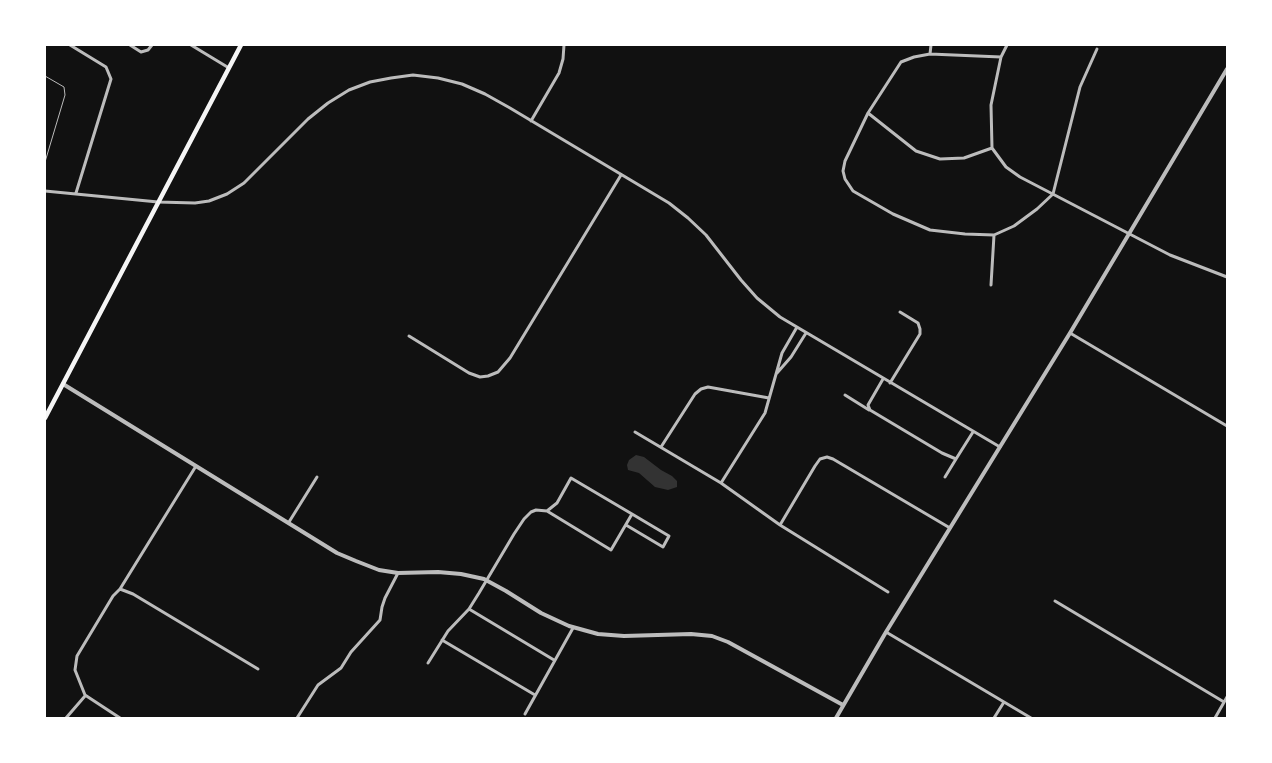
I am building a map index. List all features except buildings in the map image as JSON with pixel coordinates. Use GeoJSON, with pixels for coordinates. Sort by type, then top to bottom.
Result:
{"type":"FeatureCollection","features":[{"type":"Feature","properties":{"kind":"main road"},"geometry":{"type":"LineString","coordinates":[[45,418],[241,45]]}},
{"type":"Feature","properties":{"kind":"street"},"geometry":{"type":"LineString","coordinates":[[70,45],[106,66],[111,79],[76,193]]}},
{"type":"Feature","properties":{"kind":"street"},"geometry":{"type":"LineString","coordinates":[[130,45],[141,52],[148,50],[152,45]]}},
{"type":"Feature","properties":{"kind":"street"},"geometry":{"type":"LineString","coordinates":[[191,45],[229,68]]}},
{"type":"Feature","properties":{"kind":"street"},"geometry":{"type":"LineString","coordinates":[[531,121],[559,73],[564,45]]}},
{"type":"Feature","properties":{"kind":"street"},"geometry":{"type":"LineString","coordinates":[[930,54],[931,45]]}},
{"type":"Feature","properties":{"kind":"street"},"geometry":{"type":"LineString","coordinates":[[1007,45],[1001,57],[991,105],[992,148],[1006,166],[1020,177],[1170,255],[1227,277]]}},
{"type":"Feature","properties":{"kind":"street"},"geometry":{"type":"LineString","coordinates":[[1001,57],[930,54],[901,62],[868,113],[845,161],[842,171],[853,191],[893,214],[930,230],[994,235],[1014,226],[1037,210],[1053,194],[1080,87],[1097,49]]}},
{"type":"Feature","properties":{"kind":"street"},"geometry":{"type":"LineString","coordinates":[[836,718],[886,632],[1070,333],[1227,70]]}},
{"type":"Feature","properties":{"kind":"street"},"geometry":{"type":"LineString","coordinates":[[45,191],[158,202],[195,203],[209,201],[227,194],[244,183],[308,119],[328,103],[356,88],[370,82],[413,75],[438,78],[462,84],[486,94],[669,203],[706,235],[741,280],[780,317],[1000,447]]}},
{"type":"Feature","properties":{"kind":"street"},"geometry":{"type":"LineString","coordinates":[[868,113],[916,151],[940,159],[964,158],[992,148]]}},
{"type":"Feature","properties":{"kind":"street"},"geometry":{"type":"LineString","coordinates":[[408,336],[469,374],[488,376],[498,372],[510,358],[621,175]]}},
{"type":"Feature","properties":{"kind":"street"},"geometry":{"type":"LineString","coordinates":[[991,285],[994,235]]}},
{"type":"Feature","properties":{"kind":"street"},"geometry":{"type":"LineString","coordinates":[[890,383],[920,334],[918,323],[900,312]]}},
{"type":"Feature","properties":{"kind":"street"},"geometry":{"type":"LineString","coordinates":[[721,484],[765,413],[782,354],[797,327]]}},
{"type":"Feature","properties":{"kind":"street"},"geometry":{"type":"LineString","coordinates":[[777,374],[791,358],[806,333]]}},
{"type":"Feature","properties":{"kind":"street"},"geometry":{"type":"LineString","coordinates":[[1070,333],[1227,426]]}},
{"type":"Feature","properties":{"kind":"street"},"geometry":{"type":"LineString","coordinates":[[870,410],[868,405],[884,379]]}},
{"type":"Feature","properties":{"kind":"street"},"geometry":{"type":"LineString","coordinates":[[63,384],[337,553],[380,570],[398,573],[438,572],[461,574],[487,581],[541,613],[573,628],[598,634],[691,634],[712,636],[728,642],[844,705]]}},
{"type":"Feature","properties":{"kind":"street"},"geometry":{"type":"LineString","coordinates":[[661,447],[695,394],[701,389],[708,387],[768,398]]}},
{"type":"Feature","properties":{"kind":"street"},"geometry":{"type":"LineString","coordinates":[[845,395],[942,453],[956,459]]}},
{"type":"Feature","properties":{"kind":"street"},"geometry":{"type":"LineString","coordinates":[[636,432],[721,484],[780,525],[888,592]]}},
{"type":"Feature","properties":{"kind":"street"},"geometry":{"type":"LineString","coordinates":[[945,477],[973,432]]}},
{"type":"Feature","properties":{"kind":"street"},"geometry":{"type":"LineString","coordinates":[[780,525],[815,466],[820,460],[827,457],[950,528]]}},
{"type":"Feature","properties":{"kind":"street"},"geometry":{"type":"LineString","coordinates":[[120,718],[85,696],[75,670],[78,656],[113,596],[120,589],[196,466]]}},
{"type":"Feature","properties":{"kind":"street"},"geometry":{"type":"LineString","coordinates":[[289,522],[317,477]]}},
{"type":"Feature","properties":{"kind":"street"},"geometry":{"type":"LineString","coordinates":[[547,511],[557,503],[571,478],[670,536],[663,547],[626,525]]}},
{"type":"Feature","properties":{"kind":"street"},"geometry":{"type":"LineString","coordinates":[[428,663],[456,621],[469,609],[524,519],[531,512],[536,510],[547,511],[611,550],[632,514]]}},
{"type":"Feature","properties":{"kind":"street"},"geometry":{"type":"LineString","coordinates":[[297,718],[318,685],[341,668],[351,652],[380,620],[382,607],[398,573]]}},
{"type":"Feature","properties":{"kind":"street"},"geometry":{"type":"LineString","coordinates":[[120,589],[133,594],[258,669]]}},
{"type":"Feature","properties":{"kind":"street"},"geometry":{"type":"LineString","coordinates":[[1056,601],[1224,702]]}},
{"type":"Feature","properties":{"kind":"street"},"geometry":{"type":"LineString","coordinates":[[469,609],[554,660]]}},
{"type":"Feature","properties":{"kind":"street"},"geometry":{"type":"LineString","coordinates":[[525,714],[573,628]]}},
{"type":"Feature","properties":{"kind":"street"},"geometry":{"type":"LineString","coordinates":[[886,632],[1031,718]]}},
{"type":"Feature","properties":{"kind":"street"},"geometry":{"type":"LineString","coordinates":[[442,640],[535,695]]}},
{"type":"Feature","properties":{"kind":"street"},"geometry":{"type":"LineString","coordinates":[[66,718],[85,696]]}},
{"type":"Feature","properties":{"kind":"street"},"geometry":{"type":"LineString","coordinates":[[1215,718],[1227,697]]}},
{"type":"Feature","properties":{"kind":"street"},"geometry":{"type":"LineString","coordinates":[[994,718],[1004,702]]}},
{"type":"Feature","properties":{"kind":"lane"},"geometry":{"type":"LineString","coordinates":[[45,76],[64,87],[65,95],[45,162]]}},
{"type":"Feature","properties":{"kind":"shaded area"},"geometry":{"type":"Polygon","coordinates":[[[636,455],[644,457],[672,476],[677,481],[677,487],[668,490],[655,487],[639,473],[628,470],[629,460],[636,455]]]}}]}
